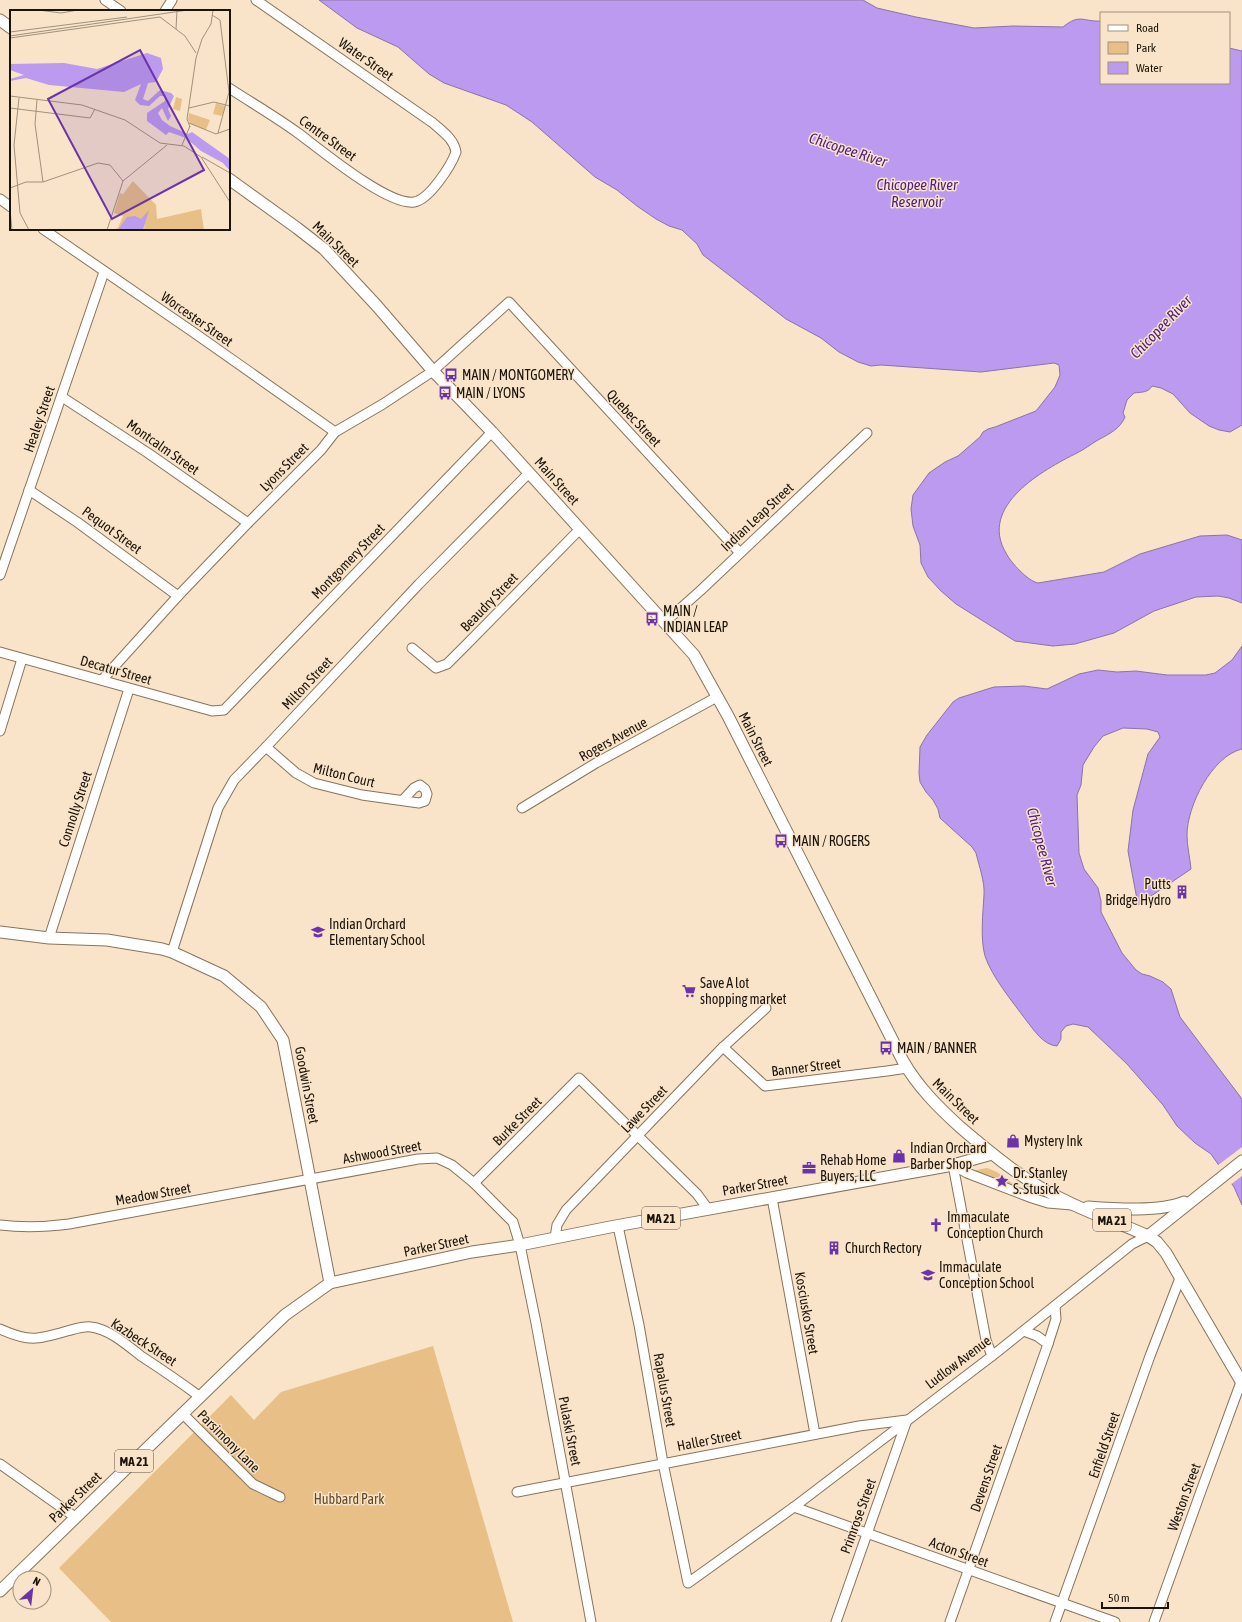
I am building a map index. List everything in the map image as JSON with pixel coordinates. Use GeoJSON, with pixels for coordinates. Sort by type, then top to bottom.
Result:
{"type":"FeatureCollection","features":[{"type":"Feature","properties":{"kind":"main road"},"geometry":{"type":"LineString","coordinates":[[0,20],[10,27]]}},
{"type":"Feature","properties":{"kind":"main road","name":"Main Street"},"geometry":{"type":"LineString","coordinates":[[230,180],[324,249],[433,371],[492,432],[694,655],[718,697],[907,1068],[931,1100],[992,1154],[1022,1177],[1076,1206],[1148,1236],[1156,1242],[1166,1253],[1242,1382]]}},
{"type":"Feature","properties":{"kind":"main road","name":"Goodwin Street"},"geometry":{"type":"LineString","coordinates":[[0,932],[49,938],[107,940],[162,949],[172,952],[224,976],[261,1007],[282,1040],[311,1179],[330,1284]]}},
{"type":"Feature","properties":{"kind":"main road","name":"Parker Street"},"geometry":{"type":"LineString","coordinates":[[1,1588],[199,1396],[286,1315],[330,1284],[472,1252],[520,1245],[952,1165],[992,1154]]}},
{"type":"Feature","properties":{"kind":"main road","name":"Ludlow Avenue"},"geometry":{"type":"LineString","coordinates":[[1148,1236],[1242,1161]]}},
{"type":"Feature","properties":{"kind":"main road"},"geometry":{"type":"LineString","coordinates":[[1076,1206],[1120,1210],[1164,1207],[1194,1198]]}},
{"type":"Feature","properties":{"kind":"street"},"geometry":{"type":"LineString","coordinates":[[105,0],[120,10]]}},
{"type":"Feature","properties":{"kind":"street"},"geometry":{"type":"LineString","coordinates":[[166,10],[172,0]]}},
{"type":"Feature","properties":{"kind":"street","name":"Water Street"},"geometry":{"type":"LineString","coordinates":[[256,0],[433,123],[452,140],[456,152],[454,158],[444,174],[425,198],[414,202]]}},
{"type":"Feature","properties":{"kind":"street","name":"Centre Street"},"geometry":{"type":"LineString","coordinates":[[230,89],[297,133],[351,173],[373,187],[406,203],[414,202]]}},
{"type":"Feature","properties":{"kind":"street"},"geometry":{"type":"LineString","coordinates":[[0,199],[10,206]]}},
{"type":"Feature","properties":{"kind":"street","name":"Worcester Street"},"geometry":{"type":"LineString","coordinates":[[44,230],[335,432]]}},
{"type":"Feature","properties":{"kind":"street","name":"Healey Street"},"geometry":{"type":"LineString","coordinates":[[0,575],[3,555],[29,490],[104,272]]}},
{"type":"Feature","properties":{"kind":"street","name":"Lyons Street"},"geometry":{"type":"LineString","coordinates":[[102,680],[178,596],[248,523],[322,450],[335,432],[383,404],[433,371],[508,302]]}},
{"type":"Feature","properties":{"kind":"street","name":"Quebec Street"},"geometry":{"type":"LineString","coordinates":[[508,302],[740,553]]}},
{"type":"Feature","properties":{"kind":"street","name":"Montcalm Street"},"geometry":{"type":"LineString","coordinates":[[62,397],[148,453],[248,523]]}},
{"type":"Feature","properties":{"kind":"street","name":"Montgomery Street"},"geometry":{"type":"LineString","coordinates":[[224,710],[492,432]]}},
{"type":"Feature","properties":{"kind":"street","name":"Indian Leap Street"},"geometry":{"type":"LineString","coordinates":[[665,622],[867,433]]}},
{"type":"Feature","properties":{"kind":"street","name":"Milton Street"},"geometry":{"type":"LineString","coordinates":[[172,952],[218,808],[234,780],[419,584],[529,473]]}},
{"type":"Feature","properties":{"kind":"street","name":"Pequot Street"},"geometry":{"type":"LineString","coordinates":[[29,490],[77,522],[178,596]]}},
{"type":"Feature","properties":{"kind":"street","name":"Beaudry Street"},"geometry":{"type":"LineString","coordinates":[[412,648],[436,668],[447,664],[580,529]]}},
{"type":"Feature","properties":{"kind":"street","name":"Decatur Street"},"geometry":{"type":"LineString","coordinates":[[0,652],[212,711],[224,710]]}},
{"type":"Feature","properties":{"kind":"street"},"geometry":{"type":"LineString","coordinates":[[0,731],[22,659]]}},
{"type":"Feature","properties":{"kind":"street","name":"Connolly Street"},"geometry":{"type":"LineString","coordinates":[[49,938],[129,689]]}},
{"type":"Feature","properties":{"kind":"street","name":"Rogers Avenue"},"geometry":{"type":"LineString","coordinates":[[522,808],[596,763],[718,697]]}},
{"type":"Feature","properties":{"kind":"street","name":"Milton Court"},"geometry":{"type":"LineString","coordinates":[[266,747],[291,770],[306,780],[362,795],[403,800]]}},
{"type":"Feature","properties":{"kind":"street","name":"Lawe Street"},"geometry":{"type":"LineString","coordinates":[[555,1238],[557,1225],[566,1210],[723,1047],[766,1008]]}},
{"type":"Feature","properties":{"kind":"street","name":"Banner Street"},"geometry":{"type":"LineString","coordinates":[[723,1047],[765,1086],[907,1068]]}},
{"type":"Feature","properties":{"kind":"street","name":"Burke Street"},"geometry":{"type":"LineString","coordinates":[[474,1183],[579,1078],[638,1136]]}},
{"type":"Feature","properties":{"kind":"street"},"geometry":{"type":"LineString","coordinates":[[638,1136],[697,1194],[708,1209]]}},
{"type":"Feature","properties":{"kind":"street","name":"Ashwood Street"},"geometry":{"type":"LineString","coordinates":[[311,1179],[437,1158],[452,1165],[474,1183],[513,1222],[520,1245]]}},
{"type":"Feature","properties":{"kind":"street"},"geometry":{"type":"LineString","coordinates":[[952,1165],[967,1173],[1032,1198],[1048,1203],[1076,1206]]}},
{"type":"Feature","properties":{"kind":"street"},"geometry":{"type":"LineString","coordinates":[[952,1165],[986,1340],[992,1356]]}},
{"type":"Feature","properties":{"kind":"street","name":"Meadow Street"},"geometry":{"type":"LineString","coordinates":[[0,1225],[28,1227],[69,1224],[311,1179]]}},
{"type":"Feature","properties":{"kind":"street","name":"Kosciusko Street"},"geometry":{"type":"LineString","coordinates":[[772,1198],[815,1434]]}},
{"type":"Feature","properties":{"kind":"street","name":"Rapalus Street"},"geometry":{"type":"LineString","coordinates":[[618,1226],[639,1324],[663,1463],[688,1582]]}},
{"type":"Feature","properties":{"kind":"street","name":"Ludlow Avenue"},"geometry":{"type":"LineString","coordinates":[[688,1582],[794,1507],[992,1356],[1132,1244],[1148,1236]]}},
{"type":"Feature","properties":{"kind":"street","name":"Pulaski Street"},"geometry":{"type":"LineString","coordinates":[[520,1245],[566,1482],[591,1622]]}},
{"type":"Feature","properties":{"kind":"street","name":"Enfield Street"},"geometry":{"type":"LineString","coordinates":[[1055,1622],[1106,1483],[1150,1356],[1180,1278]]}},
{"type":"Feature","properties":{"kind":"street","name":"Devens Street"},"geometry":{"type":"LineString","coordinates":[[950,1622],[1048,1344],[1056,1319],[1055,1306]]}},
{"type":"Feature","properties":{"kind":"street","name":"Kazbeck Street"},"geometry":{"type":"LineString","coordinates":[[0,1329],[15,1336],[33,1340],[47,1338],[82,1328],[90,1327],[101,1330],[120,1341],[199,1396]]}},
{"type":"Feature","properties":{"kind":"street"},"geometry":{"type":"LineString","coordinates":[[1024,1331],[1037,1336],[1048,1344]]}},
{"type":"Feature","properties":{"kind":"street","name":"Weston Street"},"geometry":{"type":"LineString","coordinates":[[1154,1622],[1200,1490],[1242,1382]]}},
{"type":"Feature","properties":{"kind":"street","name":"Parsimony Lane"},"geometry":{"type":"LineString","coordinates":[[182,1413],[253,1484],[280,1497]]}},
{"type":"Feature","properties":{"kind":"street","name":"Haller Street"},"geometry":{"type":"LineString","coordinates":[[518,1492],[815,1434],[859,1426],[907,1420]]}},
{"type":"Feature","properties":{"kind":"street","name":"Primrose Street"},"geometry":{"type":"LineString","coordinates":[[836,1622],[907,1420]]}},
{"type":"Feature","properties":{"kind":"street"},"geometry":{"type":"LineString","coordinates":[[0,1464],[75,1517]]}},
{"type":"Feature","properties":{"kind":"street","name":"Acton Street"},"geometry":{"type":"LineString","coordinates":[[794,1507],[1115,1622]]}},
{"type":"Feature","properties":{"kind":"green space"},"geometry":{"type":"Polygon","coordinates":[[[987,1168],[997,1172],[1021,1190],[971,1171],[987,1168]]]}},
{"type":"Feature","properties":{"kind":"green space","name":"Hubbard Park"},"geometry":{"type":"Polygon","coordinates":[[[433,1346],[513,1622],[111,1622],[59,1568],[231,1395],[254,1420],[281,1392],[433,1346]]]}},
{"type":"Feature","properties":{"kind":"water","name":"Chicopee River Reservoir"},"geometry":{"type":"Polygon","coordinates":[[[319,0],[863,0],[877,8],[974,28],[1013,26],[1063,27],[1074,20],[1082,19],[1100,21],[1100,84],[1230,84],[1230,48],[1242,51],[1242,425],[1230,432],[1209,426],[1190,413],[1173,394],[1161,388],[1152,386],[1146,391],[1134,393],[1127,400],[1123,413],[1125,417],[1117,428],[1083,450],[1048,469],[1018,492],[1007,505],[1000,520],[1000,536],[1006,553],[1012,562],[1029,579],[1038,583],[1104,572],[1140,554],[1200,536],[1227,535],[1242,540],[1242,603],[1218,596],[1196,597],[1154,611],[1114,633],[1075,644],[1053,646],[1015,641],[956,604],[928,577],[921,563],[920,545],[913,526],[911,509],[913,495],[929,473],[945,462],[958,456],[980,437],[983,432],[1036,411],[1055,387],[1060,375],[1059,365],[1054,363],[981,372],[881,365],[871,366],[858,362],[839,352],[821,338],[786,319],[703,255],[697,244],[682,230],[669,226],[656,219],[617,190],[595,177],[532,122],[506,105],[444,83],[429,74],[398,47],[357,28],[319,0]]]}},
{"type":"Feature","properties":{"kind":"water","name":"Chicopee River"},"geometry":{"type":"Polygon","coordinates":[[[1242,646],[1242,749],[1221,761],[1211,772],[1196,797],[1191,810],[1187,835],[1191,869],[1138,905],[1128,851],[1133,810],[1148,754],[1160,737],[1158,732],[1147,729],[1123,728],[1103,736],[1083,765],[1081,785],[1077,795],[1079,853],[1084,869],[1098,888],[1101,901],[1101,912],[1122,953],[1136,970],[1142,974],[1163,982],[1171,989],[1180,1017],[1242,1099],[1242,1205],[1234,1187],[1211,1154],[1195,1143],[1177,1126],[1163,1105],[1127,1064],[1088,1027],[1073,1024],[1066,1026],[1061,1032],[1061,1039],[1057,1046],[1047,1043],[1032,1028],[997,980],[985,956],[982,934],[984,890],[983,879],[976,853],[972,847],[940,818],[938,809],[933,800],[920,782],[919,773],[920,747],[927,735],[953,702],[959,698],[994,687],[1024,686],[1047,689],[1079,674],[1098,670],[1117,672],[1136,671],[1167,675],[1206,675],[1215,673],[1232,660],[1242,646]]]}},
{"type":"Feature","properties":{"kind":"pier"},"geometry":{"type":"Polygon","coordinates":[[[1242,1147],[1242,1176],[1230,1185],[1217,1166],[1242,1147]]]}},
{"type":"Feature","properties":{"kind":"place","name":"MAIN / MONTGOMERY"},"geometry":{"type":"Point","coordinates":[451,375]}},
{"type":"Feature","properties":{"kind":"place","name":"MAIN / LYONS"},"geometry":{"type":"Point","coordinates":[445,393]}},
{"type":"Feature","properties":{"kind":"place","name":"MAIN / INDIAN LEAP"},"geometry":{"type":"Point","coordinates":[652,619]}},
{"type":"Feature","properties":{"kind":"place","name":"MAIN / ROGERS"},"geometry":{"type":"Point","coordinates":[781,841]}},
{"type":"Feature","properties":{"kind":"place","name":"Putts Bridge Hydro"},"geometry":{"type":"Point","coordinates":[1182,892]}},
{"type":"Feature","properties":{"kind":"place","name":"Indian Orchard Elementary School"},"geometry":{"type":"Point","coordinates":[318,932]}},
{"type":"Feature","properties":{"kind":"place","name":"Save A lot shopping market"},"geometry":{"type":"Point","coordinates":[689,991]}},
{"type":"Feature","properties":{"kind":"place","name":"MAIN / BANNER"},"geometry":{"type":"Point","coordinates":[886,1048]}},
{"type":"Feature","properties":{"kind":"place","name":"Mystery Ink"},"geometry":{"type":"Point","coordinates":[1013,1141]}},
{"type":"Feature","properties":{"kind":"place","name":"Indian Orchard Barber Shop"},"geometry":{"type":"Point","coordinates":[899,1156]}},
{"type":"Feature","properties":{"kind":"place","name":"Rehab Home Buyers, LLC"},"geometry":{"type":"Point","coordinates":[809,1168]}},
{"type":"Feature","properties":{"kind":"place","name":"Dr. Stanley S. Stusick"},"geometry":{"type":"Point","coordinates":[1002,1181]}},
{"type":"Feature","properties":{"kind":"place","name":"Immaculate Conception Church"},"geometry":{"type":"Point","coordinates":[936,1225]}},
{"type":"Feature","properties":{"kind":"place","name":"Church Rectory"},"geometry":{"type":"Point","coordinates":[834,1248]}},
{"type":"Feature","properties":{"kind":"place","name":"Immaculate Conception School"},"geometry":{"type":"Point","coordinates":[928,1275]}}]}
